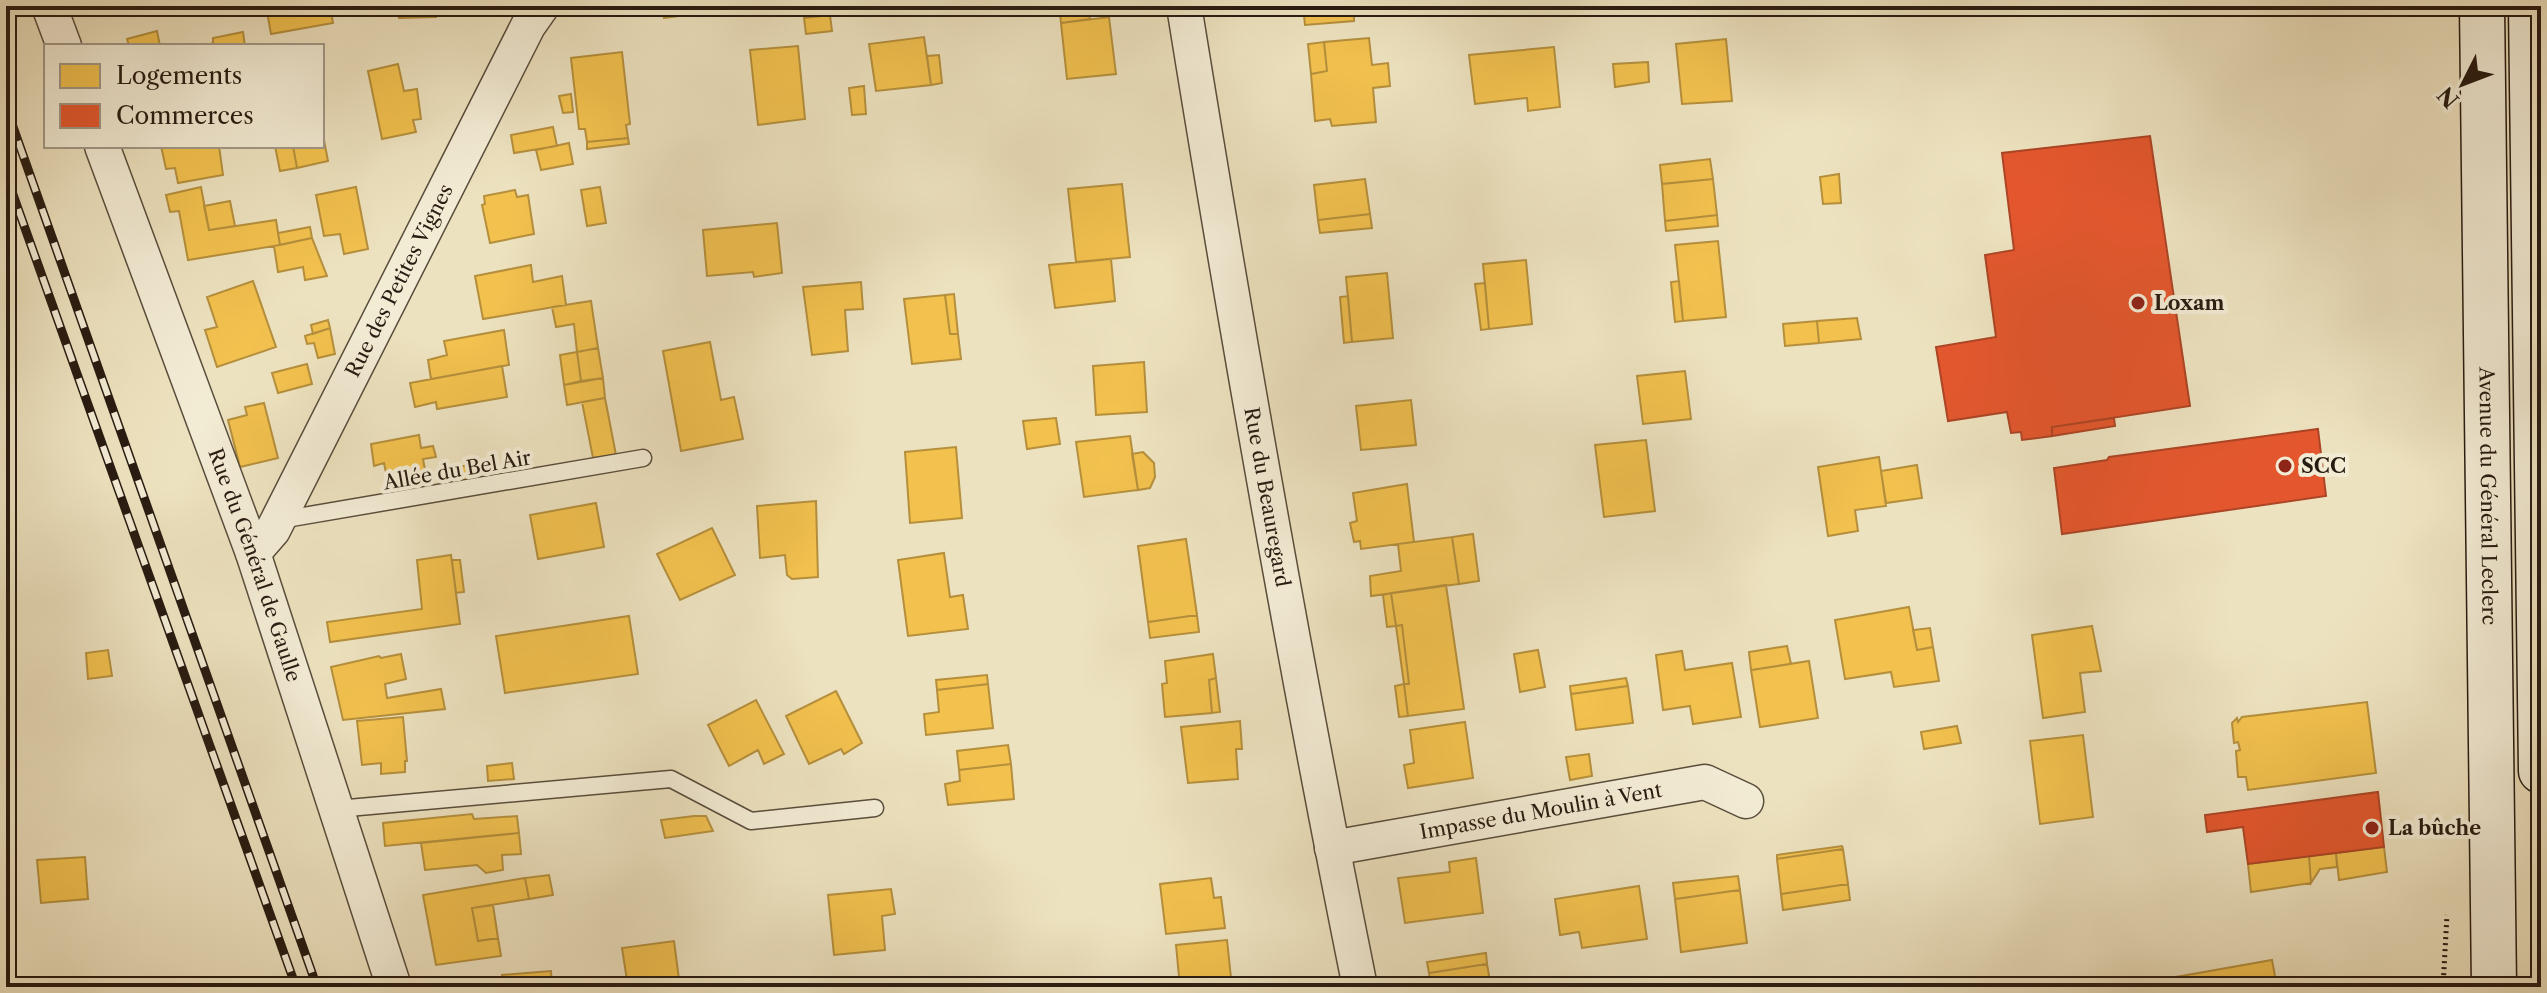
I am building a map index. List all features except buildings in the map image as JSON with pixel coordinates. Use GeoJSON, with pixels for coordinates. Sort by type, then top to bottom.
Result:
{"type":"FeatureCollection","features":[{"type":"Feature","properties":{"kind":"main road","name":"Avenue du Général Leclerc"},"geometry":{"type":"LineString","coordinates":[[2482,6],[2494,987]]}},
{"type":"Feature","properties":{"kind":"main road"},"geometry":{"type":"LineString","coordinates":[[2531,6],[2541,771]]}},
{"type":"Feature","properties":{"kind":"street"},"geometry":{"type":"LineString","coordinates":[[49,6],[63,44]]}},
{"type":"Feature","properties":{"kind":"street","name":"Rue des Petites Vignes"},"geometry":{"type":"LineString","coordinates":[[253,553],[278,520],[520,40],[542,6]]}},
{"type":"Feature","properties":{"kind":"street","name":"Rue du Beauregard"},"geometry":{"type":"LineString","coordinates":[[1184,6],[1305,716],[1360,987]]}},
{"type":"Feature","properties":{"kind":"street","name":"Rue du Général de Gaulle"},"geometry":{"type":"LineString","coordinates":[[103,148],[253,553],[394,987]]}},
{"type":"Feature","properties":{"kind":"street","name":"Impasse du Moulin à Vent"},"geometry":{"type":"LineString","coordinates":[[1332,848],[1705,782],[1746,801]]}},
{"type":"Feature","properties":{"kind":"lane","name":"Allée du Bel Air"},"geometry":{"type":"LineString","coordinates":[[278,520],[643,458]]}},
{"type":"Feature","properties":{"kind":"lane"},"geometry":{"type":"LineString","coordinates":[[337,809],[671,779],[751,821],[875,808]]}},
{"type":"Feature","properties":{"kind":"railway"},"geometry":{"type":"LineString","coordinates":[[6,107],[317,987]]}},
{"type":"Feature","properties":{"kind":"railway"},"geometry":{"type":"LineString","coordinates":[[6,175],[296,987]]}},
{"type":"Feature","properties":{"kind":"place","name":"Loxam"},"geometry":{"type":"Point","coordinates":[2138,303]}},
{"type":"Feature","properties":{"kind":"place","name":"SCC"},"geometry":{"type":"Point","coordinates":[2285,466]}},
{"type":"Feature","properties":{"kind":"place","name":"La bûche"},"geometry":{"type":"Point","coordinates":[2372,828]}}]}
